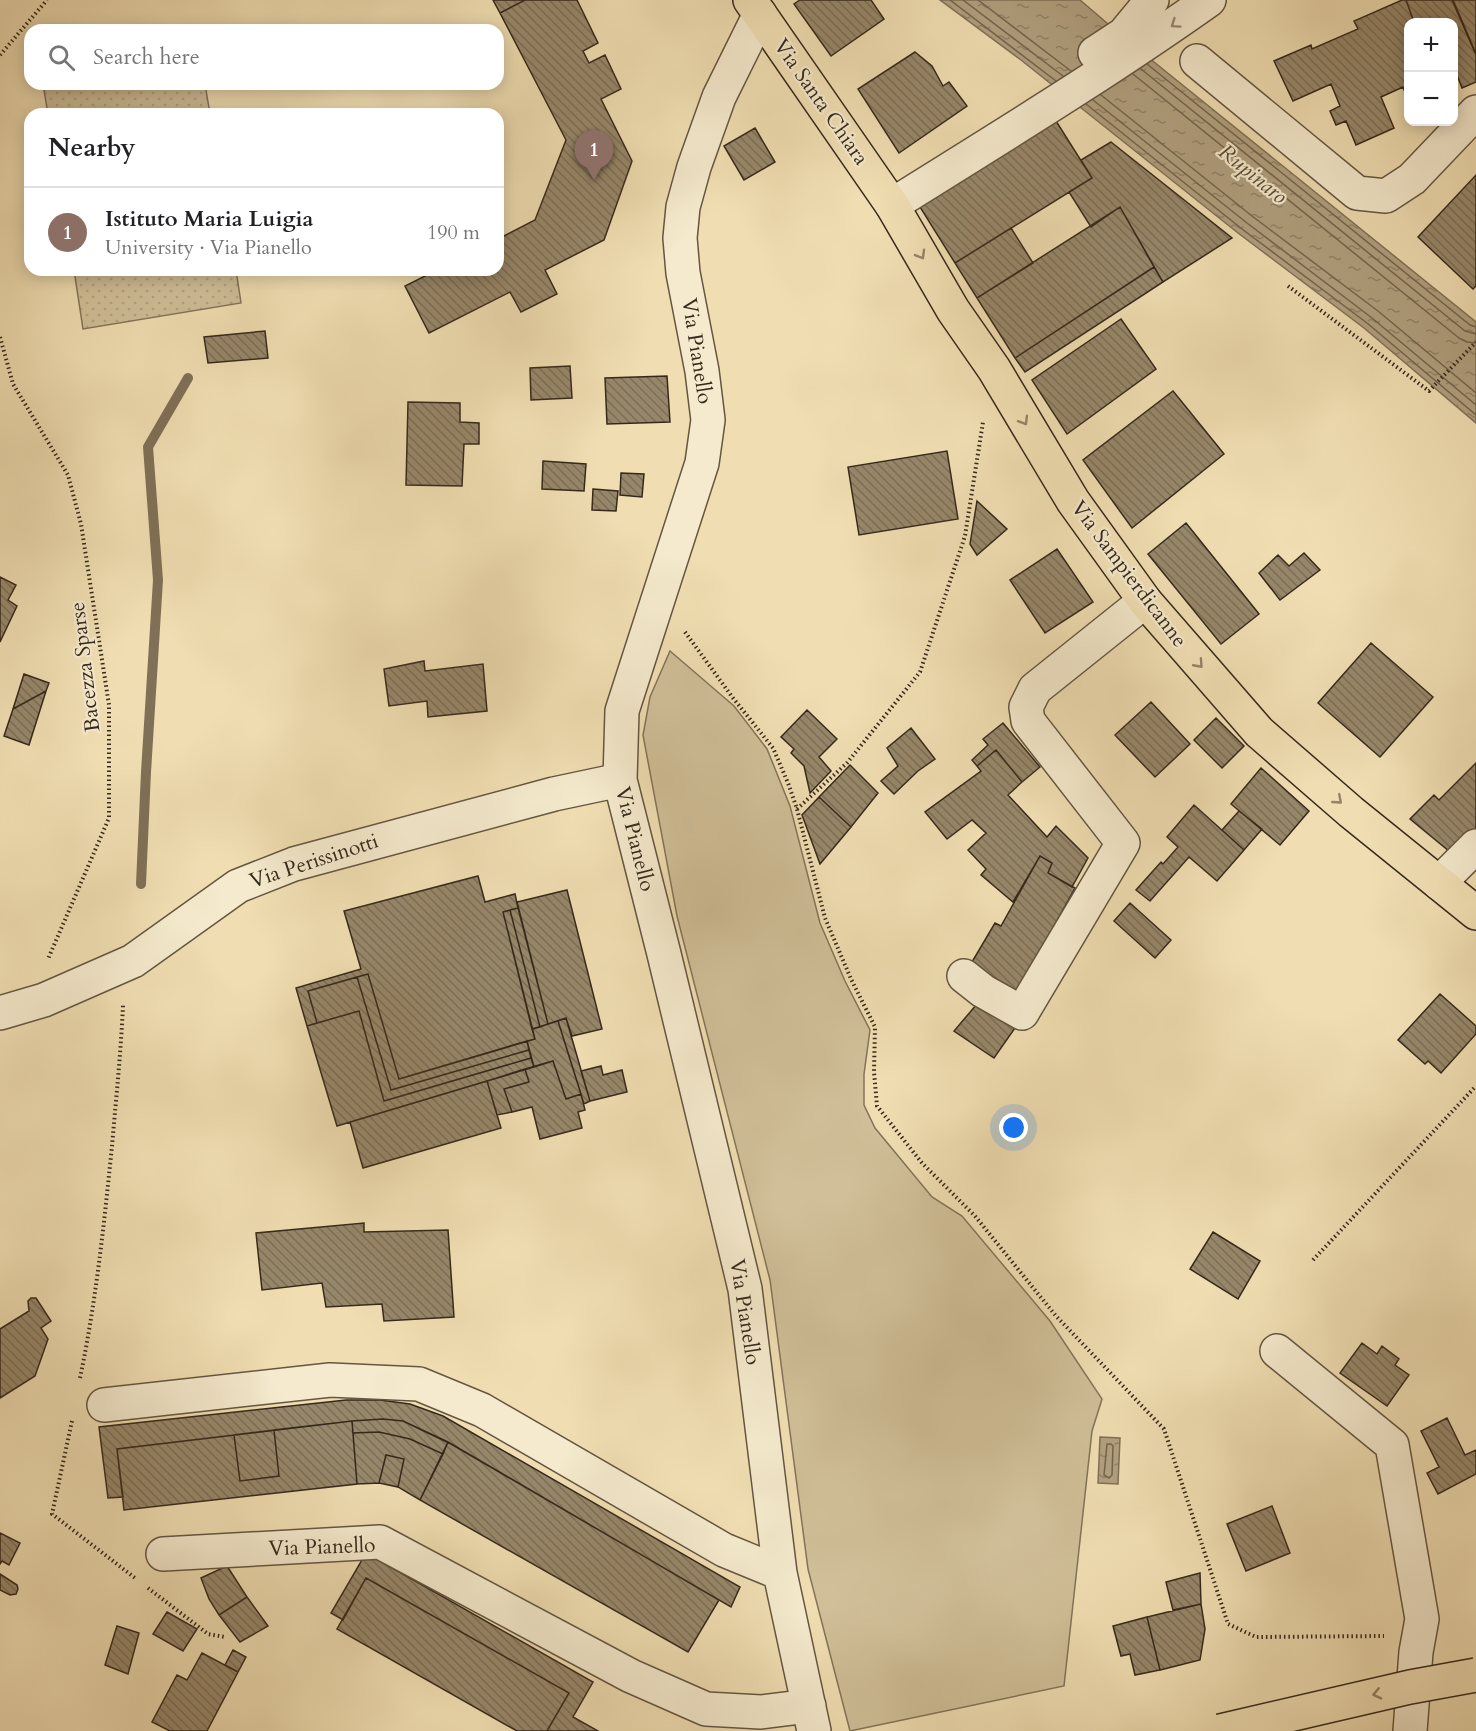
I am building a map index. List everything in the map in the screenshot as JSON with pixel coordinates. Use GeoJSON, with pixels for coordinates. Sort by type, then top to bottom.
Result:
{"type":"FeatureCollection","features":[{"type":"Feature","properties":{"kind":"main road","name":"Via Santa Chiara"},"geometry":{"type":"LineString","coordinates":[[755,7],[887,198]]}},
{"type":"Feature","properties":{"kind":"main road","name":"Via Sampierdicanne"},"geometry":{"type":"LineString","coordinates":[[887,198],[953,310],[994,369],[1073,501],[1145,601],[1259,732],[1476,913]]}},
{"type":"Feature","properties":{"kind":"main road"},"geometry":{"type":"LineString","coordinates":[[1220,1731],[1410,1687],[1476,1675]]}},
{"type":"Feature","properties":{"kind":"street"},"geometry":{"type":"LineString","coordinates":[[1132,41],[1152,0]]}},
{"type":"Feature","properties":{"kind":"street"},"geometry":{"type":"LineString","coordinates":[[887,198],[1132,41],[1209,0]]}},
{"type":"Feature","properties":{"kind":"street","name":"Via Pianello"},"geometry":{"type":"LineString","coordinates":[[163,1554],[380,1542],[631,1676],[706,1709],[761,1712],[812,1719],[780,1573],[745,1289],[620,780],[622,711],[702,463],[708,420],[702,371],[683,273],[680,238],[683,207],[694,167],[755,7]]}},
{"type":"Feature","properties":{"kind":"street"},"geometry":{"type":"LineString","coordinates":[[1197,61],[1357,193],[1386,196],[1412,179],[1476,112]]}},
{"type":"Feature","properties":{"kind":"street"},"geometry":{"type":"LineString","coordinates":[[964,975],[982,991],[1022,1013],[1124,843],[1029,721],[1026,707],[1035,689],[1145,601]]}},
{"type":"Feature","properties":{"kind":"street","name":"Via Perissinotti"},"geometry":{"type":"LineString","coordinates":[[0,1013],[44,1000],[133,961],[238,886],[294,864],[554,794],[620,780]]}},
{"type":"Feature","properties":{"kind":"street"},"geometry":{"type":"LineString","coordinates":[[1439,883],[1476,846]]}},
{"type":"Feature","properties":{"kind":"street"},"geometry":{"type":"LineString","coordinates":[[1277,1351],[1392,1445],[1422,1619],[1416,1652],[1410,1731]]}},
{"type":"Feature","properties":{"kind":"street"},"geometry":{"type":"LineString","coordinates":[[104,1405],[330,1380],[419,1384],[482,1410],[723,1550],[780,1573]]}},
{"type":"Feature","properties":{"kind":"path"},"geometry":{"type":"LineString","coordinates":[[26,24],[47,0]]}},
{"type":"Feature","properties":{"kind":"path"},"geometry":{"type":"LineString","coordinates":[[0,55],[24,27]]}},
{"type":"Feature","properties":{"kind":"path"},"geometry":{"type":"LineString","coordinates":[[1288,286],[1429,391],[1476,342]]}},
{"type":"Feature","properties":{"kind":"path","name":"Bacezza Sparse"},"geometry":{"type":"LineString","coordinates":[[0,337],[13,384],[68,475],[81,524],[109,705],[109,818],[48,957],[44,1000]]}},
{"type":"Feature","properties":{"kind":"path"},"geometry":{"type":"LineString","coordinates":[[797,809],[847,763],[920,672],[965,536],[994,369]]}},
{"type":"Feature","properties":{"kind":"path"},"geometry":{"type":"LineString","coordinates":[[658,595],[733,698],[773,748],[797,809],[825,918],[851,979],[875,1027],[874,1072],[877,1106],[922,1163],[975,1216],[1056,1316],[1164,1429],[1228,1623],[1256,1636],[1404,1636],[1416,1652]]}},
{"type":"Feature","properties":{"kind":"path"},"geometry":{"type":"LineString","coordinates":[[80,1380],[89,1336],[107,1194],[122,1039],[124,965]]}},
{"type":"Feature","properties":{"kind":"path"},"geometry":{"type":"LineString","coordinates":[[1313,1260],[1476,1086]]}},
{"type":"Feature","properties":{"kind":"path"},"geometry":{"type":"LineString","coordinates":[[73,1414],[52,1514],[208,1634],[225,1637]]}},
{"type":"Feature","properties":{"kind":"shaded area"},"geometry":{"type":"Polygon","coordinates":[[[44,90],[206,90],[209,108],[47,108],[44,90]]]}},
{"type":"Feature","properties":{"kind":"shaded area"},"geometry":{"type":"Polygon","coordinates":[[[75,276],[237,276],[241,303],[83,329],[75,276]]]}},
{"type":"Feature","properties":{"kind":"shaded area"},"geometry":{"type":"Polygon","coordinates":[[[670,651],[734,706],[767,749],[790,806],[820,923],[845,981],[870,1030],[864,1074],[864,1105],[875,1128],[932,1197],[962,1216],[1050,1321],[1102,1399],[1092,1431],[1064,1686],[850,1731],[808,1569],[770,1280],[677,916],[643,735],[650,697],[670,651]]]}},
{"type":"Feature","properties":{"kind":"water","name":"Rupinaro"},"geometry":{"type":"Polygon","coordinates":[[[940,0],[1080,0],[1476,322],[1476,423],[1364,328],[1238,233],[1021,60],[940,0]]]}},
{"type":"Feature","properties":{"kind":"water"},"geometry":{"type":"Polygon","coordinates":[[[1100,1437],[1120,1438],[1118,1484],[1098,1483],[1100,1437]]]}},
{"type":"Feature","properties":{"kind":"building"},"geometry":{"type":"Polygon","coordinates":[[[493,0],[525,0],[500,13],[493,0]]]}},
{"type":"Feature","properties":{"kind":"building"},"geometry":{"type":"Polygon","coordinates":[[[525,0],[577,0],[598,43],[583,51],[589,63],[605,55],[621,89],[601,99],[632,161],[604,240],[545,270],[557,294],[521,312],[510,292],[429,333],[405,286],[425,276],[504,276],[504,236],[535,220],[566,140],[500,13],[525,0]]]}},
{"type":"Feature","properties":{"kind":"building"},"geometry":{"type":"Polygon","coordinates":[[[800,0],[871,0],[884,19],[831,56],[794,4],[800,0]]]}},
{"type":"Feature","properties":{"kind":"building"},"geometry":{"type":"Polygon","coordinates":[[[1402,0],[1406,0],[1413,18],[1404,18],[1404,90],[1403,87],[1381,97],[1394,128],[1356,145],[1346,121],[1336,125],[1330,111],[1340,106],[1331,84],[1293,101],[1274,61],[1311,45],[1312,49],[1358,29],[1354,21],[1402,0]]]}},
{"type":"Feature","properties":{"kind":"building"},"geometry":{"type":"Polygon","coordinates":[[[1406,0],[1452,0],[1476,55],[1476,82],[1462,88],[1458,78],[1458,18],[1413,18],[1406,0]]]}},
{"type":"Feature","properties":{"kind":"building"},"geometry":{"type":"Polygon","coordinates":[[[1453,0],[1476,0],[1476,54],[1453,0]]]}},
{"type":"Feature","properties":{"kind":"building"},"geometry":{"type":"Polygon","coordinates":[[[915,52],[932,66],[943,86],[949,82],[967,106],[899,153],[858,89],[915,52]]]}},
{"type":"Feature","properties":{"kind":"building"},"geometry":{"type":"Polygon","coordinates":[[[1056,121],[1092,178],[955,263],[920,207],[1056,121]]]}},
{"type":"Feature","properties":{"kind":"building"},"geometry":{"type":"Polygon","coordinates":[[[755,128],[775,162],[744,180],[724,146],[755,128]]]}},
{"type":"Feature","properties":{"kind":"building"},"geometry":{"type":"Polygon","coordinates":[[[1111,142],[1232,238],[1163,282],[1120,207],[1091,227],[1069,192],[1092,178],[1081,160],[1111,142]]]}},
{"type":"Feature","properties":{"kind":"building"},"geometry":{"type":"Polygon","coordinates":[[[1476,175],[1476,286],[1473,289],[1418,237],[1476,175]]]}},
{"type":"Feature","properties":{"kind":"building"},"geometry":{"type":"Polygon","coordinates":[[[1120,207],[1154,267],[1015,358],[977,298],[1120,207]]]}},
{"type":"Feature","properties":{"kind":"building"},"geometry":{"type":"Polygon","coordinates":[[[1011,228],[1033,263],[977,298],[955,263],[1011,228]]]}},
{"type":"Feature","properties":{"kind":"building"},"geometry":{"type":"Polygon","coordinates":[[[1154,267],[1163,282],[1025,372],[1015,358],[1154,267]]]}},
{"type":"Feature","properties":{"kind":"building"},"geometry":{"type":"Polygon","coordinates":[[[1121,319],[1156,369],[1067,434],[1032,380],[1121,319]]]}},
{"type":"Feature","properties":{"kind":"building"},"geometry":{"type":"Polygon","coordinates":[[[265,331],[268,358],[208,363],[204,337],[265,331]]]}},
{"type":"Feature","properties":{"kind":"building"},"geometry":{"type":"Polygon","coordinates":[[[570,366],[572,398],[531,400],[530,368],[570,366]]]}},
{"type":"Feature","properties":{"kind":"building"},"geometry":{"type":"Polygon","coordinates":[[[667,376],[670,422],[607,424],[605,378],[667,376]]]}},
{"type":"Feature","properties":{"kind":"building"},"geometry":{"type":"Polygon","coordinates":[[[1173,391],[1224,454],[1132,528],[1083,460],[1173,391]]]}},
{"type":"Feature","properties":{"kind":"building"},"geometry":{"type":"Polygon","coordinates":[[[408,402],[460,403],[460,422],[479,423],[479,444],[464,444],[462,486],[406,485],[408,402]]]}},
{"type":"Feature","properties":{"kind":"building"},"geometry":{"type":"Polygon","coordinates":[[[947,451],[958,519],[859,535],[848,467],[947,451]]]}},
{"type":"Feature","properties":{"kind":"building"},"geometry":{"type":"Polygon","coordinates":[[[543,461],[586,464],[584,491],[542,489],[543,461]]]}},
{"type":"Feature","properties":{"kind":"building"},"geometry":{"type":"Polygon","coordinates":[[[621,473],[644,474],[642,497],[620,495],[621,473]]]}},
{"type":"Feature","properties":{"kind":"building"},"geometry":{"type":"Polygon","coordinates":[[[593,489],[618,491],[616,511],[592,510],[593,489]]]}},
{"type":"Feature","properties":{"kind":"building"},"geometry":{"type":"Polygon","coordinates":[[[977,501],[1007,529],[977,555],[970,544],[977,501]]]}},
{"type":"Feature","properties":{"kind":"building"},"geometry":{"type":"Polygon","coordinates":[[[1186,523],[1259,614],[1221,644],[1148,554],[1186,523]]]}},
{"type":"Feature","properties":{"kind":"building"},"geometry":{"type":"Polygon","coordinates":[[[1057,549],[1093,602],[1045,633],[1010,580],[1057,549]]]}},
{"type":"Feature","properties":{"kind":"building"},"geometry":{"type":"Polygon","coordinates":[[[1304,553],[1320,570],[1280,600],[1259,573],[1278,555],[1289,566],[1304,553]]]}},
{"type":"Feature","properties":{"kind":"building"},"geometry":{"type":"Polygon","coordinates":[[[0,577],[16,585],[8,600],[17,606],[0,642],[0,577]]]}},
{"type":"Feature","properties":{"kind":"building"},"geometry":{"type":"Polygon","coordinates":[[[1371,643],[1433,697],[1380,757],[1318,703],[1371,643]]]}},
{"type":"Feature","properties":{"kind":"building"},"geometry":{"type":"Polygon","coordinates":[[[424,661],[425,671],[483,664],[487,711],[428,717],[427,701],[389,706],[384,669],[424,661]]]}},
{"type":"Feature","properties":{"kind":"building"},"geometry":{"type":"Polygon","coordinates":[[[24,674],[49,683],[46,691],[13,709],[24,674]]]}},
{"type":"Feature","properties":{"kind":"building"},"geometry":{"type":"Polygon","coordinates":[[[46,691],[29,745],[4,736],[13,709],[46,691]]]}},
{"type":"Feature","properties":{"kind":"building"},"geometry":{"type":"Polygon","coordinates":[[[1151,702],[1190,744],[1155,777],[1115,735],[1151,702]]]}},
{"type":"Feature","properties":{"kind":"building"},"geometry":{"type":"Polygon","coordinates":[[[807,710],[837,739],[819,757],[831,771],[810,793],[804,766],[791,753],[794,749],[781,737],[807,710]]]}},
{"type":"Feature","properties":{"kind":"building"},"geometry":{"type":"Polygon","coordinates":[[[1216,718],[1244,746],[1222,768],[1194,740],[1216,718]]]}},
{"type":"Feature","properties":{"kind":"building"},"geometry":{"type":"Polygon","coordinates":[[[1003,723],[1040,767],[1022,782],[996,750],[977,766],[972,760],[988,745],[983,739],[1003,723]]]}},
{"type":"Feature","properties":{"kind":"building"},"geometry":{"type":"Polygon","coordinates":[[[911,728],[935,759],[918,771],[894,794],[881,781],[898,766],[887,748],[911,728]]]}},
{"type":"Feature","properties":{"kind":"building"},"geometry":{"type":"Polygon","coordinates":[[[996,750],[1022,782],[1008,795],[1047,837],[1056,826],[1088,858],[1072,887],[1048,873],[1052,863],[1040,856],[1013,902],[981,875],[986,869],[968,850],[986,833],[972,820],[947,839],[925,812],[981,771],[977,766],[996,750]]]}},
{"type":"Feature","properties":{"kind":"building"},"geometry":{"type":"Polygon","coordinates":[[[1476,763],[1476,836],[1455,856],[1410,819],[1434,795],[1439,800],[1476,763]]]}},
{"type":"Feature","properties":{"kind":"building"},"geometry":{"type":"Polygon","coordinates":[[[850,765],[878,793],[851,827],[819,797],[850,765]]]}},
{"type":"Feature","properties":{"kind":"building"},"geometry":{"type":"Polygon","coordinates":[[[1261,768],[1309,811],[1280,845],[1231,804],[1261,768]]]}},
{"type":"Feature","properties":{"kind":"building"},"geometry":{"type":"Polygon","coordinates":[[[819,797],[851,827],[820,864],[802,815],[819,797]]]}},
{"type":"Feature","properties":{"kind":"building"},"geometry":{"type":"Polygon","coordinates":[[[1194,805],[1244,850],[1217,881],[1189,857],[1150,901],[1136,890],[1178,847],[1167,837],[1194,805]]]}},
{"type":"Feature","properties":{"kind":"building"},"geometry":{"type":"Polygon","coordinates":[[[1239,811],[1262,829],[1244,850],[1222,830],[1239,811]]]}},
{"type":"Feature","properties":{"kind":"building"},"geometry":{"type":"Polygon","coordinates":[[[1040,856],[1052,863],[1048,873],[1075,888],[1042,948],[1022,996],[969,967],[995,923],[1001,926],[1040,856]]]}},
{"type":"Feature","properties":{"kind":"building"},"geometry":{"type":"Polygon","coordinates":[[[478,876],[485,902],[515,894],[518,908],[503,912],[535,1039],[399,1079],[368,974],[308,991],[317,1023],[307,1026],[296,988],[361,969],[344,911],[478,876]]]}},
{"type":"Feature","properties":{"kind":"building"},"geometry":{"type":"Polygon","coordinates":[[[567,890],[602,1029],[572,1036],[566,1018],[548,1024],[517,902],[567,890]]]}},
{"type":"Feature","properties":{"kind":"building"},"geometry":{"type":"Polygon","coordinates":[[[1130,903],[1171,940],[1155,958],[1114,921],[1130,903]]]}},
{"type":"Feature","properties":{"kind":"building"},"geometry":{"type":"Polygon","coordinates":[[[518,908],[548,1024],[540,1027],[510,910],[518,908]]]}},
{"type":"Feature","properties":{"kind":"building"},"geometry":{"type":"Polygon","coordinates":[[[510,910],[540,1027],[532,1029],[503,912],[510,910]]]}},
{"type":"Feature","properties":{"kind":"building"},"geometry":{"type":"Polygon","coordinates":[[[368,974],[399,1079],[527,1041],[529,1050],[391,1090],[357,977],[368,974]]]}},
{"type":"Feature","properties":{"kind":"building"},"geometry":{"type":"Polygon","coordinates":[[[357,977],[391,1090],[529,1050],[531,1058],[384,1101],[359,1011],[317,1023],[308,991],[357,977]]]}},
{"type":"Feature","properties":{"kind":"building"},"geometry":{"type":"Polygon","coordinates":[[[1440,994],[1476,1026],[1476,1034],[1441,1073],[1428,1061],[1425,1064],[1398,1040],[1440,994]]]}},
{"type":"Feature","properties":{"kind":"building"},"geometry":{"type":"Polygon","coordinates":[[[977,1004],[1015,1028],[994,1058],[954,1031],[977,1004]]]}},
{"type":"Feature","properties":{"kind":"building"},"geometry":{"type":"Polygon","coordinates":[[[359,1011],[384,1101],[531,1058],[534,1067],[337,1126],[307,1026],[359,1011]]]}},
{"type":"Feature","properties":{"kind":"building"},"geometry":{"type":"Polygon","coordinates":[[[566,1018],[590,1101],[584,1104],[558,1021],[566,1018]]]}},
{"type":"Feature","properties":{"kind":"building"},"geometry":{"type":"Polygon","coordinates":[[[558,1021],[581,1094],[566,1099],[553,1061],[534,1067],[527,1041],[535,1039],[532,1029],[558,1021]]]}},
{"type":"Feature","properties":{"kind":"building"},"geometry":{"type":"Polygon","coordinates":[[[553,1061],[566,1099],[581,1094],[585,1110],[578,1112],[582,1128],[540,1139],[532,1107],[512,1112],[504,1089],[529,1082],[525,1069],[553,1061]]]}},
{"type":"Feature","properties":{"kind":"building"},"geometry":{"type":"Polygon","coordinates":[[[601,1066],[603,1075],[622,1070],[627,1092],[590,1101],[581,1071],[601,1066]]]}},
{"type":"Feature","properties":{"kind":"building"},"geometry":{"type":"Polygon","coordinates":[[[525,1069],[529,1082],[504,1089],[512,1112],[497,1115],[487,1081],[525,1069]]]}},
{"type":"Feature","properties":{"kind":"building"},"geometry":{"type":"Polygon","coordinates":[[[487,1081],[501,1128],[363,1168],[350,1122],[487,1081]]]}},
{"type":"Feature","properties":{"kind":"building"},"geometry":{"type":"Polygon","coordinates":[[[364,1223],[364,1232],[448,1230],[454,1317],[384,1321],[382,1304],[326,1307],[322,1283],[262,1290],[256,1233],[364,1223]]]}},
{"type":"Feature","properties":{"kind":"building"},"geometry":{"type":"Polygon","coordinates":[[[1213,1232],[1260,1261],[1238,1299],[1190,1269],[1213,1232]]]}},
{"type":"Feature","properties":{"kind":"building"},"geometry":{"type":"Polygon","coordinates":[[[36,1298],[51,1321],[41,1328],[48,1339],[35,1376],[0,1398],[0,1329],[29,1311],[28,1301],[36,1298]]]}},
{"type":"Feature","properties":{"kind":"building"},"geometry":{"type":"Polygon","coordinates":[[[1362,1343],[1377,1354],[1382,1346],[1399,1359],[1395,1365],[1409,1375],[1387,1406],[1340,1373],[1362,1343]]]}},
{"type":"Feature","properties":{"kind":"building"},"geometry":{"type":"Polygon","coordinates":[[[346,1400],[380,1400],[410,1404],[443,1416],[740,1587],[731,1607],[451,1444],[403,1421],[383,1419],[352,1421],[117,1449],[123,1497],[108,1498],[99,1427],[346,1400]]]}},
{"type":"Feature","properties":{"kind":"building"},"geometry":{"type":"Polygon","coordinates":[[[1447,1418],[1465,1455],[1476,1450],[1476,1474],[1438,1494],[1427,1473],[1439,1467],[1421,1431],[1447,1418]]]}},
{"type":"Feature","properties":{"kind":"building"},"geometry":{"type":"Polygon","coordinates":[[[383,1419],[403,1421],[448,1442],[443,1454],[410,1439],[379,1432],[353,1433],[352,1421],[383,1419]]]}},
{"type":"Feature","properties":{"kind":"building"},"geometry":{"type":"Polygon","coordinates":[[[352,1421],[357,1484],[124,1510],[117,1449],[234,1435],[240,1481],[279,1476],[274,1430],[352,1421]]]}},
{"type":"Feature","properties":{"kind":"building"},"geometry":{"type":"Polygon","coordinates":[[[274,1430],[279,1476],[240,1481],[234,1435],[274,1430]]]}},
{"type":"Feature","properties":{"kind":"building"},"geometry":{"type":"Polygon","coordinates":[[[379,1432],[410,1439],[443,1454],[420,1500],[398,1487],[404,1459],[386,1455],[379,1483],[357,1484],[353,1433],[379,1432]]]}},
{"type":"Feature","properties":{"kind":"building"},"geometry":{"type":"Polygon","coordinates":[[[448,1442],[719,1600],[688,1652],[420,1500],[448,1442]]]}},
{"type":"Feature","properties":{"kind":"building"},"geometry":{"type":"Polygon","coordinates":[[[386,1455],[404,1459],[398,1487],[379,1483],[386,1455]]]}},
{"type":"Feature","properties":{"kind":"building"},"geometry":{"type":"Polygon","coordinates":[[[1272,1506],[1290,1553],[1246,1571],[1227,1524],[1272,1506]]]}},
{"type":"Feature","properties":{"kind":"building"},"geometry":{"type":"Polygon","coordinates":[[[0,1533],[20,1543],[9,1565],[2,1561],[0,1564],[0,1533]]]}},
{"type":"Feature","properties":{"kind":"building"},"geometry":{"type":"Polygon","coordinates":[[[366,1553],[593,1682],[573,1717],[598,1731],[547,1731],[569,1693],[366,1578],[343,1620],[331,1613],[366,1553]]]}},
{"type":"Feature","properties":{"kind":"building"},"geometry":{"type":"Polygon","coordinates":[[[227,1566],[247,1597],[219,1615],[209,1599],[201,1578],[227,1566]]]}},
{"type":"Feature","properties":{"kind":"building"},"geometry":{"type":"Polygon","coordinates":[[[1200,1573],[1201,1604],[1173,1610],[1166,1582],[1200,1573]]]}},
{"type":"Feature","properties":{"kind":"building"},"geometry":{"type":"Polygon","coordinates":[[[0,1574],[17,1585],[16,1594],[10,1595],[0,1590],[0,1574]]]}},
{"type":"Feature","properties":{"kind":"building"},"geometry":{"type":"Polygon","coordinates":[[[366,1578],[569,1693],[547,1731],[517,1731],[337,1629],[366,1578]]]}},
{"type":"Feature","properties":{"kind":"building"},"geometry":{"type":"Polygon","coordinates":[[[247,1597],[268,1626],[240,1642],[219,1615],[247,1597]]]}},
{"type":"Feature","properties":{"kind":"building"},"geometry":{"type":"Polygon","coordinates":[[[1201,1604],[1205,1629],[1200,1660],[1160,1670],[1147,1617],[1201,1604]]]}},
{"type":"Feature","properties":{"kind":"building"},"geometry":{"type":"Polygon","coordinates":[[[167,1612],[197,1629],[183,1651],[153,1634],[167,1612]]]}},
{"type":"Feature","properties":{"kind":"building"},"geometry":{"type":"Polygon","coordinates":[[[1147,1617],[1160,1670],[1135,1675],[1130,1654],[1121,1656],[1113,1626],[1147,1617]]]}},
{"type":"Feature","properties":{"kind":"building"},"geometry":{"type":"Polygon","coordinates":[[[117,1626],[139,1633],[128,1674],[105,1665],[117,1626]]]}},
{"type":"Feature","properties":{"kind":"building"},"geometry":{"type":"Polygon","coordinates":[[[233,1650],[246,1657],[238,1672],[225,1665],[233,1650]]]}},
{"type":"Feature","properties":{"kind":"building"},"geometry":{"type":"Polygon","coordinates":[[[202,1653],[238,1672],[207,1731],[170,1731],[152,1722],[177,1675],[187,1680],[202,1653]]]}},
{"type":"Feature","properties":{"kind":"waterway"},"geometry":{"type":"LineString","coordinates":[[141,884],[158,580],[148,447],[188,378]]}},
{"type":"Feature","properties":{"kind":"place","name":"Istituto Maria Luigia"},"geometry":{"type":"Point","coordinates":[594,180]}}]}
